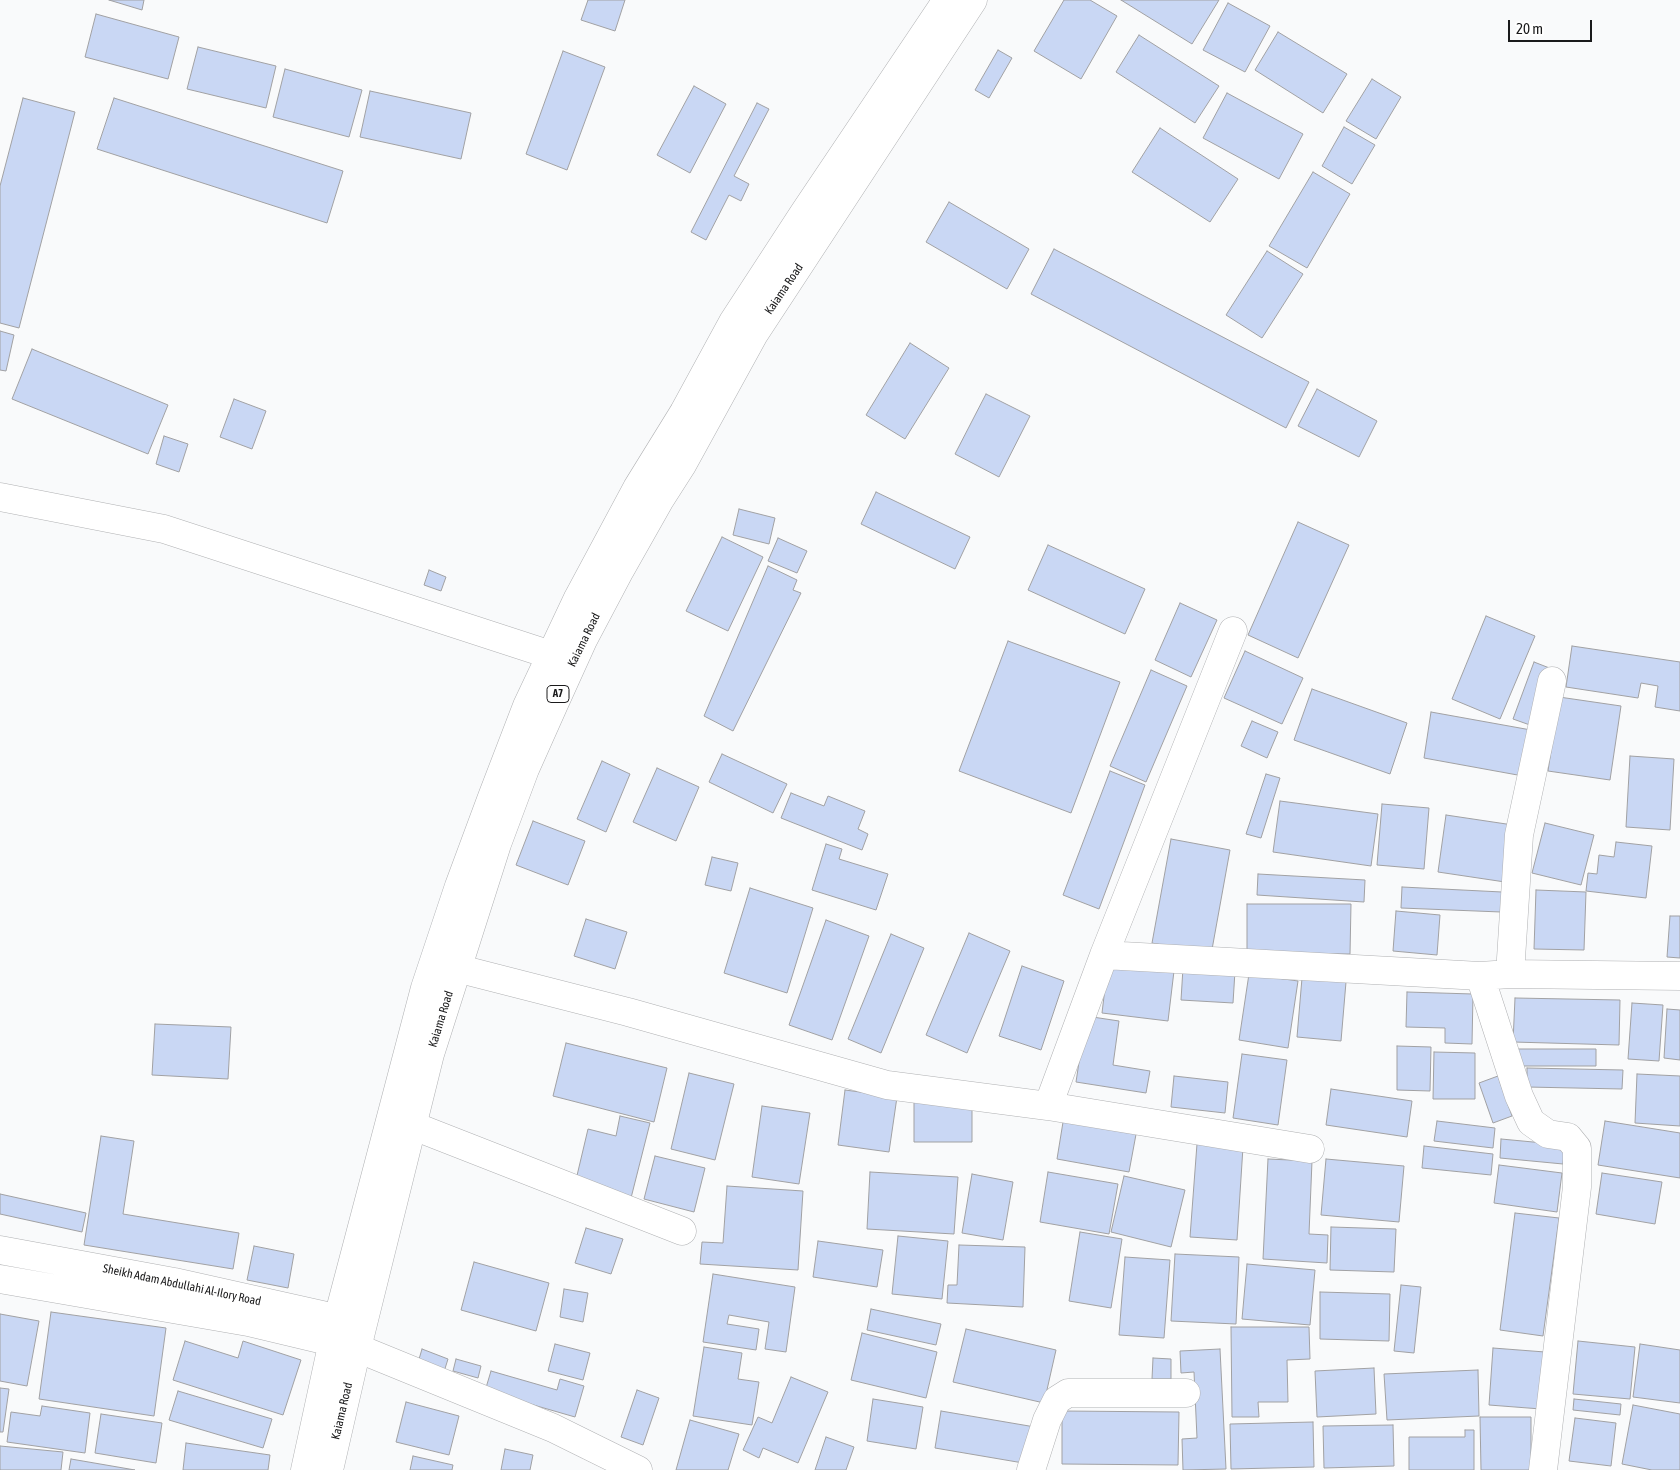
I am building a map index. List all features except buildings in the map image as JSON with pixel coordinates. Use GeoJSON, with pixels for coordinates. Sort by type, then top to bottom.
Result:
{"type":"FeatureCollection","features":[{"type":"Feature","properties":{"kind":"main road","name":"Kaiama Road"},"geometry":{"type":"LineString","coordinates":[[329,1470],[348,1333],[425,988],[459,886],[528,706],[578,598],[632,497],[684,412],[733,322],[947,0]]}},
{"type":"Feature","properties":{"kind":"main road","name":"Kaiama Road"},"geometry":{"type":"LineString","coordinates":[[305,1470],[412,1125],[430,1054],[456,968],[497,844],[525,770],[580,648],[620,570],[659,501],[682,465],[754,334],[973,0]]}},
{"type":"Feature","properties":{"kind":"main road"},"geometry":{"type":"LineString","coordinates":[[0,498],[164,529],[551,655]]}},
{"type":"Feature","properties":{"kind":"main road"},"geometry":{"type":"LineString","coordinates":[[1048,1106],[1104,955],[1233,631]]}},
{"type":"Feature","properties":{"kind":"main road"},"geometry":{"type":"LineString","coordinates":[[1510,974],[1519,835],[1552,681]]}},
{"type":"Feature","properties":{"kind":"main road"},"geometry":{"type":"LineString","coordinates":[[1104,955],[1480,976],[1510,974],[1680,976]]}},
{"type":"Feature","properties":{"kind":"main road"},"geometry":{"type":"LineString","coordinates":[[456,968],[628,1012],[887,1085],[1048,1106],[1310,1149]]}},
{"type":"Feature","properties":{"kind":"main road"},"geometry":{"type":"LineString","coordinates":[[1480,976],[1519,1096],[1531,1122],[1548,1134],[1568,1137],[1577,1148],[1577,1186],[1543,1470]]}},
{"type":"Feature","properties":{"kind":"main road"},"geometry":{"type":"LineString","coordinates":[[412,1125],[682,1231]]}},
{"type":"Feature","properties":{"kind":"main road","name":"Sheikh Adam Abdullahi Al-Ilory Road"},"geometry":{"type":"LineString","coordinates":[[0,1250],[174,1282],[348,1333]]}},
{"type":"Feature","properties":{"kind":"main road","name":"Sheikh Adam Abdullahi Al-Ilory Road"},"geometry":{"type":"LineString","coordinates":[[0,1279],[248,1322],[348,1333]]}},
{"type":"Feature","properties":{"kind":"main road"},"geometry":{"type":"LineString","coordinates":[[348,1333],[553,1428],[638,1470]]}},
{"type":"Feature","properties":{"kind":"main road"},"geometry":{"type":"LineString","coordinates":[[1031,1470],[1047,1420],[1057,1400],[1068,1393],[1186,1393]]}}]}
